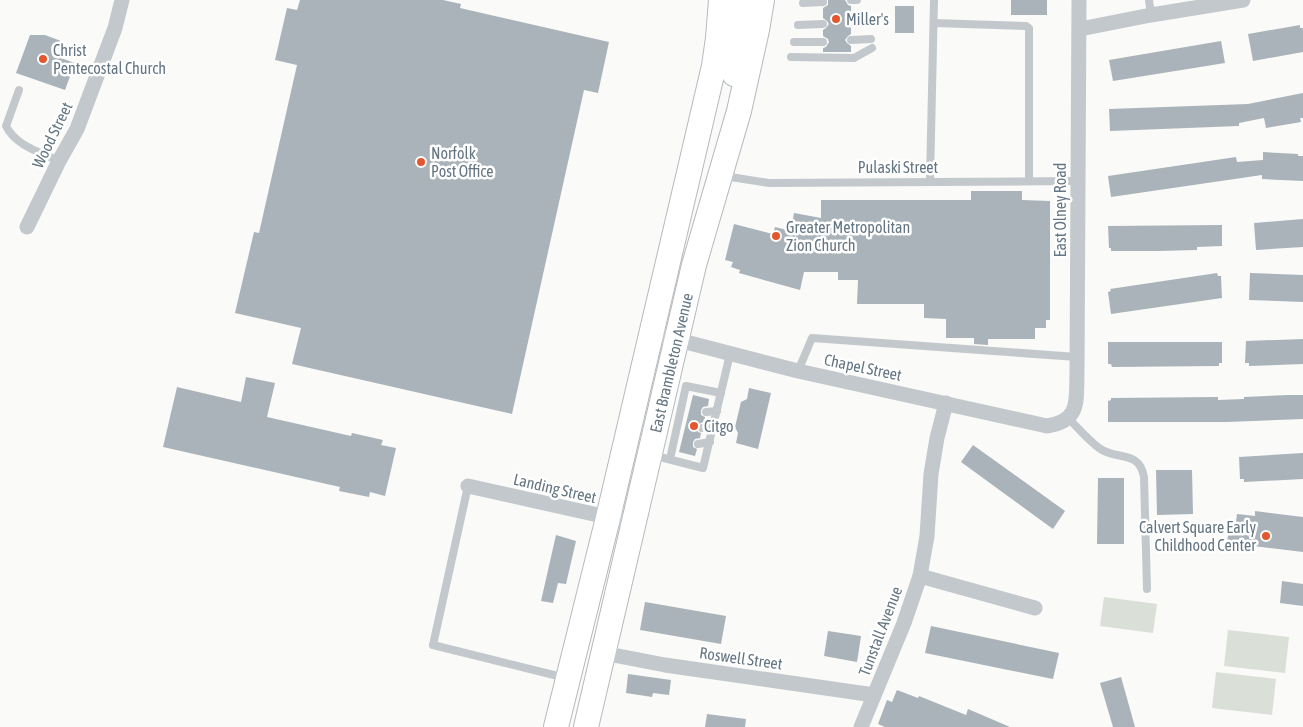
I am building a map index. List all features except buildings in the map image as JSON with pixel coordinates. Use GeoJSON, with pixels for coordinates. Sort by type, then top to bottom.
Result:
{"type":"FeatureCollection","features":[{"type":"Feature","properties":{"kind":"main road","name":"East Brambleton Avenue"},"geometry":{"type":"LineString","coordinates":[[556,727],[608,518],[714,66],[721,0]]}},
{"type":"Feature","properties":{"kind":"main road"},"geometry":{"type":"LineString","coordinates":[[739,0],[740,14],[734,81],[739,110]]}},
{"type":"Feature","properties":{"kind":"main road","name":"East Brambleton Avenue"},"geometry":{"type":"LineString","coordinates":[[586,727],[634,523],[664,455],[677,384],[677,340],[694,265],[739,110],[762,0]]}},
{"type":"Feature","properties":{"kind":"street","name":"Wood Street"},"geometry":{"type":"LineString","coordinates":[[27,227],[80,120],[113,34],[122,0]]}},
{"type":"Feature","properties":{"kind":"street","name":"East Olney Road"},"geometry":{"type":"LineString","coordinates":[[1068,418],[1073,413],[1076,403],[1079,0]]}},
{"type":"Feature","properties":{"kind":"street"},"geometry":{"type":"LineString","coordinates":[[1080,29],[1150,7],[1243,0]]}},
{"type":"Feature","properties":{"kind":"street","name":"Chapel Street"},"geometry":{"type":"LineString","coordinates":[[651,333],[798,371],[1047,426],[1059,424],[1068,418]]}},
{"type":"Feature","properties":{"kind":"street"},"geometry":{"type":"LineString","coordinates":[[920,576],[927,536],[931,474],[937,438],[946,403]]}},
{"type":"Feature","properties":{"kind":"street","name":"Landing Street"},"geometry":{"type":"LineString","coordinates":[[468,486],[634,523]]}},
{"type":"Feature","properties":{"kind":"street","name":"Tunstall Avenue"},"geometry":{"type":"LineString","coordinates":[[860,727],[904,623],[920,576],[1035,608]]}},
{"type":"Feature","properties":{"kind":"street","name":"Roswell Street"},"geometry":{"type":"LineString","coordinates":[[603,653],[665,666],[874,695]]}},
{"type":"Feature","properties":{"kind":"lane"},"geometry":{"type":"LineString","coordinates":[[851,0],[857,0]]}},
{"type":"Feature","properties":{"kind":"lane"},"geometry":{"type":"LineString","coordinates":[[930,180],[934,0]]}},
{"type":"Feature","properties":{"kind":"lane"},"geometry":{"type":"LineString","coordinates":[[803,3],[823,2]]}},
{"type":"Feature","properties":{"kind":"lane"},"geometry":{"type":"LineString","coordinates":[[851,22],[868,20]]}},
{"type":"Feature","properties":{"kind":"lane"},"geometry":{"type":"LineString","coordinates":[[934,23],[1026,26],[1029,28],[1029,180]]}},
{"type":"Feature","properties":{"kind":"lane"},"geometry":{"type":"LineString","coordinates":[[798,25],[823,24]]}},
{"type":"Feature","properties":{"kind":"lane"},"geometry":{"type":"LineString","coordinates":[[851,40],[870,39]]}},
{"type":"Feature","properties":{"kind":"lane"},"geometry":{"type":"LineString","coordinates":[[794,42],[823,42]]}},
{"type":"Feature","properties":{"kind":"lane"},"geometry":{"type":"LineString","coordinates":[[791,57],[854,58],[872,48]]}},
{"type":"Feature","properties":{"kind":"lane"},"geometry":{"type":"LineString","coordinates":[[19,90],[6,126],[10,135],[17,142],[59,161]]}},
{"type":"Feature","properties":{"kind":"lane","name":"Pulaski Street"},"geometry":{"type":"LineString","coordinates":[[720,175],[769,183],[930,180],[1077,181]]}},
{"type":"Feature","properties":{"kind":"lane"},"geometry":{"type":"LineString","coordinates":[[798,371],[812,338],[1077,357]]}},
{"type":"Feature","properties":{"kind":"lane"},"geometry":{"type":"LineString","coordinates":[[664,455],[703,468],[730,354]]}},
{"type":"Feature","properties":{"kind":"lane"},"geometry":{"type":"LineString","coordinates":[[664,455],[675,434],[682,404],[677,384],[720,396]]}},
{"type":"Feature","properties":{"kind":"lane"},"geometry":{"type":"LineString","coordinates":[[709,401],[720,396]]}},
{"type":"Feature","properties":{"kind":"lane"},"geometry":{"type":"LineString","coordinates":[[682,404],[691,403]]}},
{"type":"Feature","properties":{"kind":"lane"},"geometry":{"type":"LineString","coordinates":[[706,412],[717,410]]}},
{"type":"Feature","properties":{"kind":"lane"},"geometry":{"type":"LineString","coordinates":[[679,418],[688,416]]}},
{"type":"Feature","properties":{"kind":"lane"},"geometry":{"type":"LineString","coordinates":[[1068,418],[1099,449],[1114,455],[1128,457],[1136,461],[1143,470],[1147,589]]}},
{"type":"Feature","properties":{"kind":"lane"},"geometry":{"type":"LineString","coordinates":[[702,428],[713,425]]}},
{"type":"Feature","properties":{"kind":"lane"},"geometry":{"type":"LineString","coordinates":[[675,434],[684,432]]}},
{"type":"Feature","properties":{"kind":"lane"},"geometry":{"type":"LineString","coordinates":[[698,444],[710,442]]}},
{"type":"Feature","properties":{"kind":"lane"},"geometry":{"type":"LineString","coordinates":[[664,455],[680,449]]}},
{"type":"Feature","properties":{"kind":"lane"},"geometry":{"type":"LineString","coordinates":[[468,486],[433,646],[568,679]]}},
{"type":"Feature","properties":{"kind":"shaded area"},"geometry":{"type":"Polygon","coordinates":[[[1104,597],[1157,604],[1153,633],[1100,626],[1104,597]]]}},
{"type":"Feature","properties":{"kind":"shaded area"},"geometry":{"type":"Polygon","coordinates":[[[1228,630],[1289,637],[1285,673],[1224,666],[1228,630]]]}},
{"type":"Feature","properties":{"kind":"shaded area"},"geometry":{"type":"Polygon","coordinates":[[[1216,672],[1276,679],[1272,715],[1212,708],[1216,672]]]}},
{"type":"Feature","properties":{"kind":"place","name":"Miller's"},"geometry":{"type":"Point","coordinates":[836,19]}},
{"type":"Feature","properties":{"kind":"place","name":"Christ Pentecostal Church"},"geometry":{"type":"Point","coordinates":[43,59]}},
{"type":"Feature","properties":{"kind":"place","name":"Norfolk Post Office"},"geometry":{"type":"Point","coordinates":[421,162]}},
{"type":"Feature","properties":{"kind":"place","name":"Greater Metropolitan Zion Church"},"geometry":{"type":"Point","coordinates":[776,236]}},
{"type":"Feature","properties":{"kind":"place","name":"Citgo"},"geometry":{"type":"Point","coordinates":[694,426]}},
{"type":"Feature","properties":{"kind":"place","name":"Calvert Square Early Childhood Center"},"geometry":{"type":"Point","coordinates":[1266,536]}}]}
